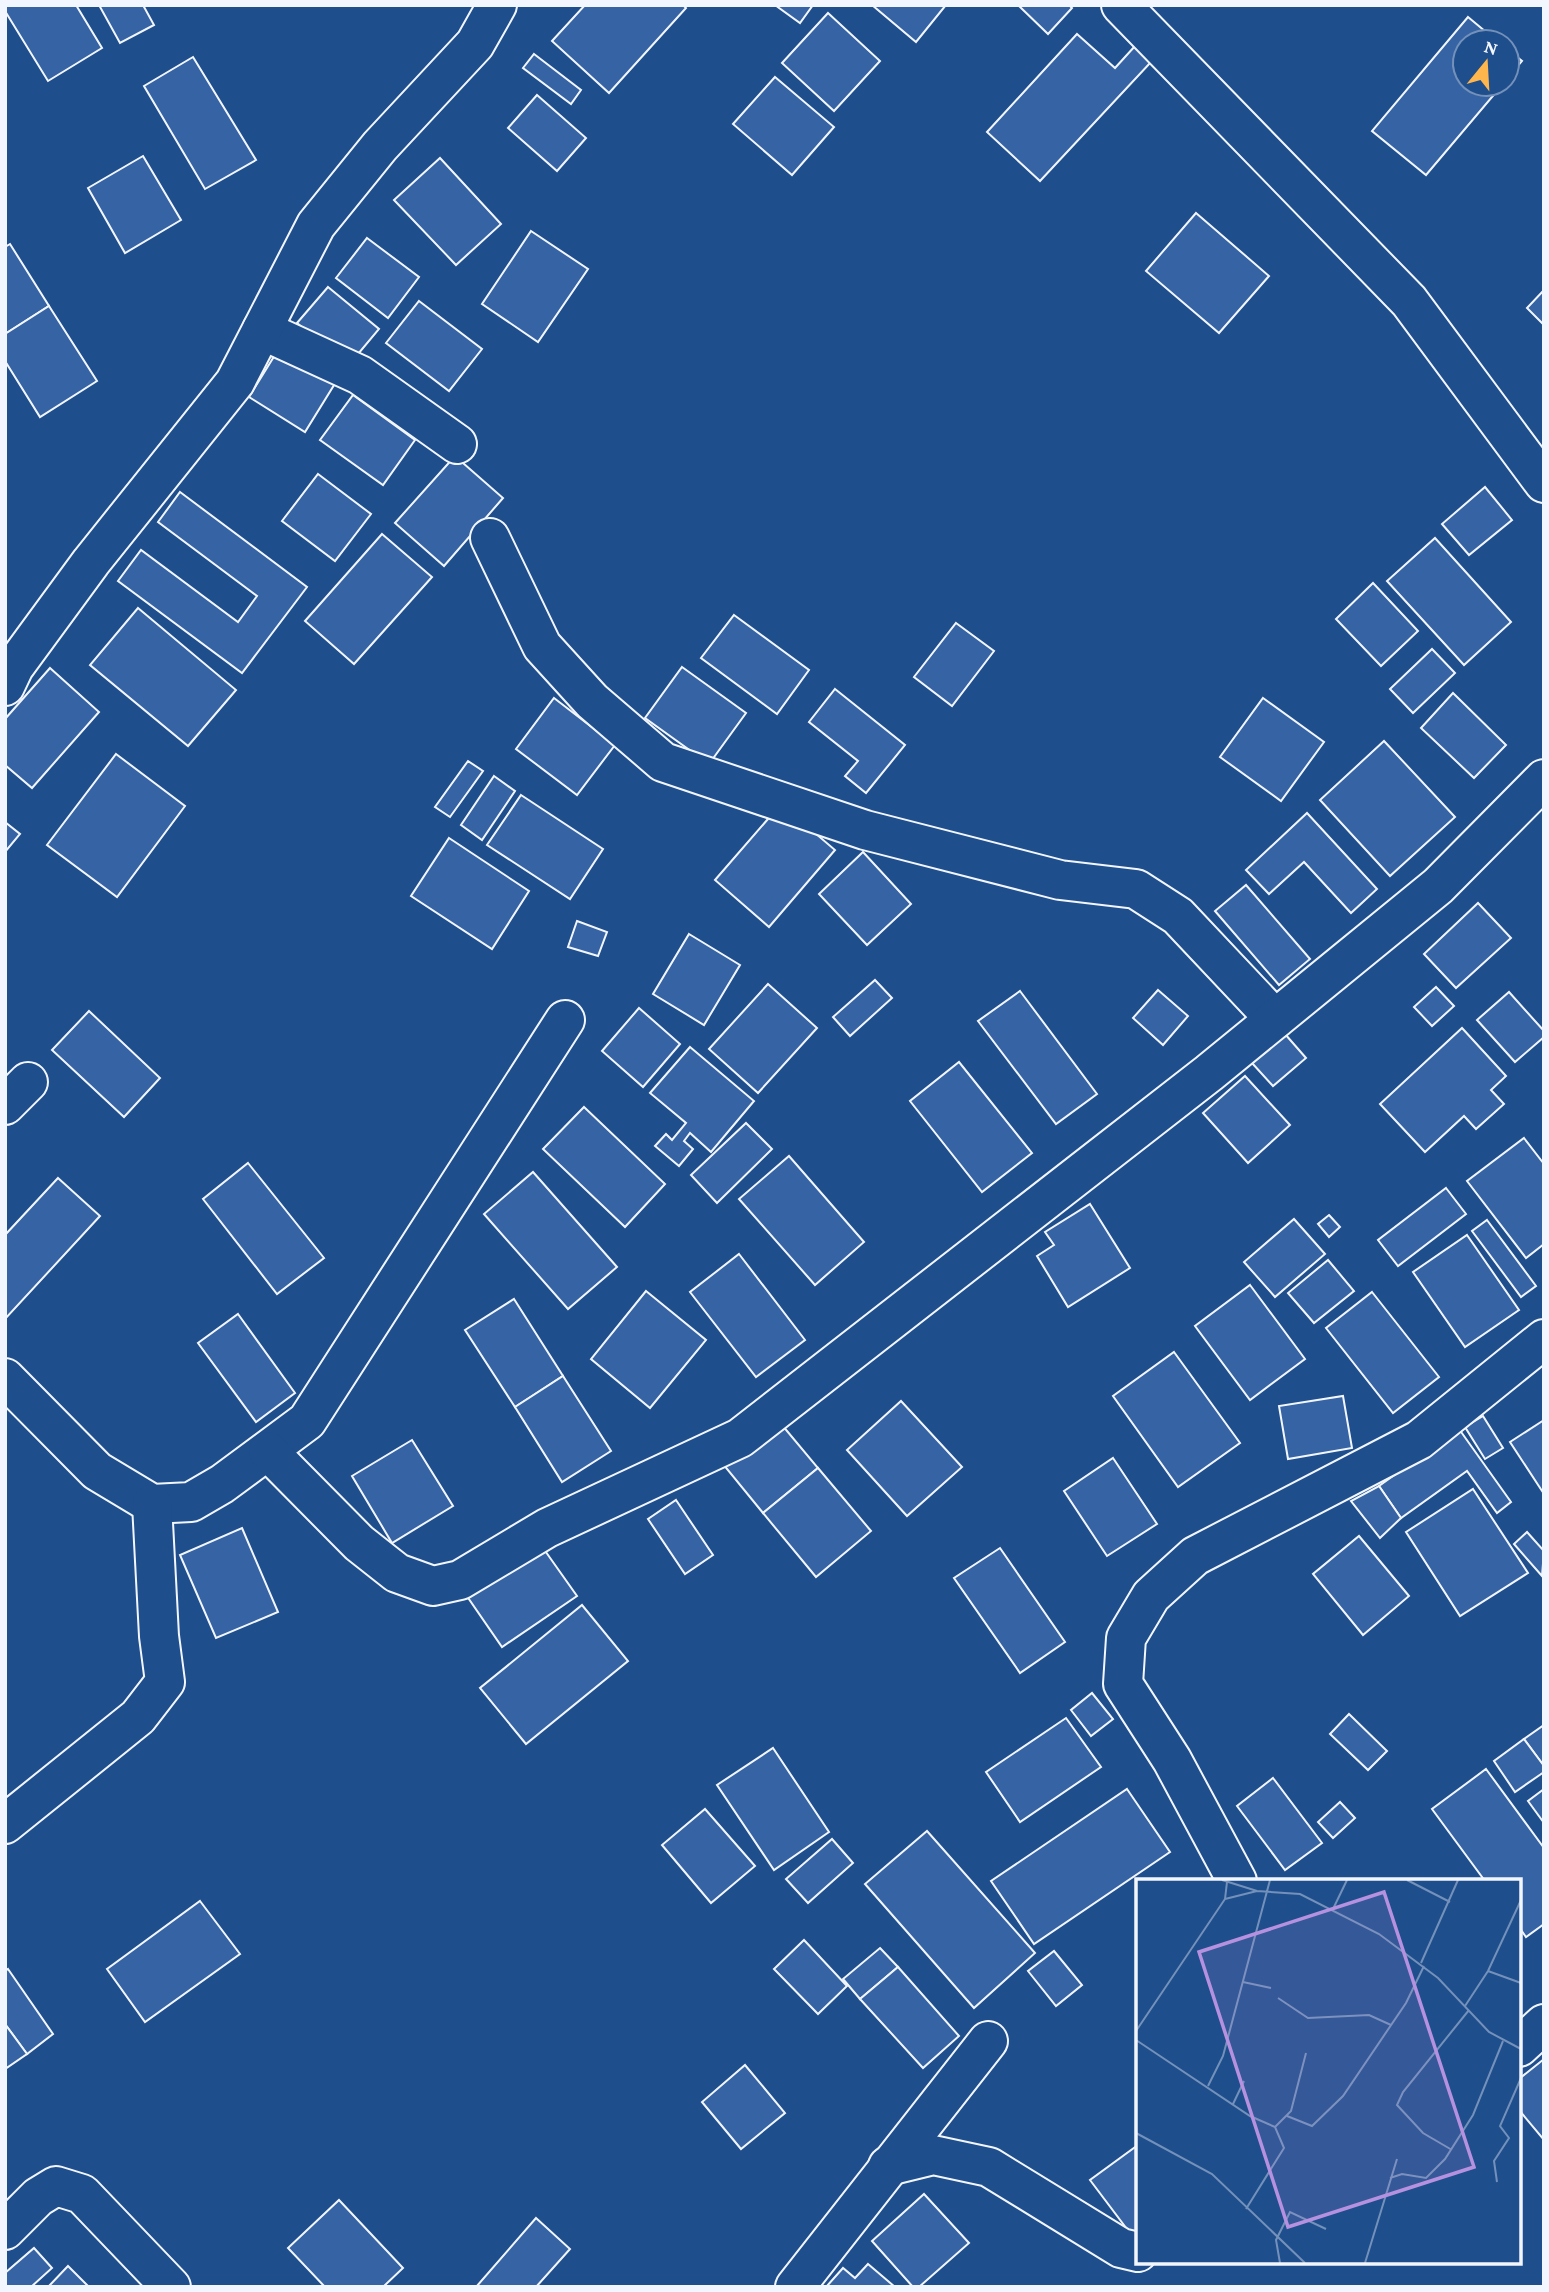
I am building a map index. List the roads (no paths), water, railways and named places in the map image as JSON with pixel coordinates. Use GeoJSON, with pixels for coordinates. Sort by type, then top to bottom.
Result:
{"type":"FeatureCollection","features":[{"type":"Feature","properties":{"kind":"street"},"geometry":{"type":"LineString","coordinates":[[5,686],[15,667],[91,562],[235,382],[316,225],[380,146],[475,44],[497,5]]}},
{"type":"Feature","properties":{"kind":"street"},"geometry":{"type":"LineString","coordinates":[[1121,5],[1409,302],[1544,483]]}},
{"type":"Feature","properties":{"kind":"street"},"geometry":{"type":"LineString","coordinates":[[262,330],[360,375],[457,444]]}},
{"type":"Feature","properties":{"kind":"street"},"geometry":{"type":"LineString","coordinates":[[491,537],[542,646],[592,701],[663,762],[865,830],[1060,880],[1136,888],[1178,915],[1275,1020]]}},
{"type":"Feature","properties":{"kind":"street"},"geometry":{"type":"LineString","coordinates":[[268,1451],[359,1543],[397,1573],[433,1586],[460,1580],[547,1528],[740,1438],[1275,1020],[1438,886],[1544,779]]}},
{"type":"Feature","properties":{"kind":"street"},"geometry":{"type":"LineString","coordinates":[[5,1378],[97,1471],[152,1504],[191,1502],[268,1451],[307,1421],[565,1020]]}},
{"type":"Feature","properties":{"kind":"street"},"geometry":{"type":"LineString","coordinates":[[1236,1879],[1172,1760],[1123,1684],[1126,1638],[1151,1595],[1195,1556],[1419,1440],[1544,1339]]}},
{"type":"Feature","properties":{"kind":"street"},"geometry":{"type":"LineString","coordinates":[[5,1824],[138,1717],[165,1682],[159,1636],[152,1504]]}},
{"type":"Feature","properties":{"kind":"street"},"geometry":{"type":"LineString","coordinates":[[1521,2046],[1544,2024]]}},
{"type":"Feature","properties":{"kind":"street"},"geometry":{"type":"LineString","coordinates":[[795,2287],[988,2041]]}},
{"type":"Feature","properties":{"kind":"street"},"geometry":{"type":"LineString","coordinates":[[888,2166],[933,2155],[989,2167],[1121,2248],[1136,2252]]}},
{"type":"Feature","properties":{"kind":"street"},"geometry":{"type":"LineString","coordinates":[[5,2230],[38,2197],[56,2186],[82,2194],[171,2287]]}}]}
